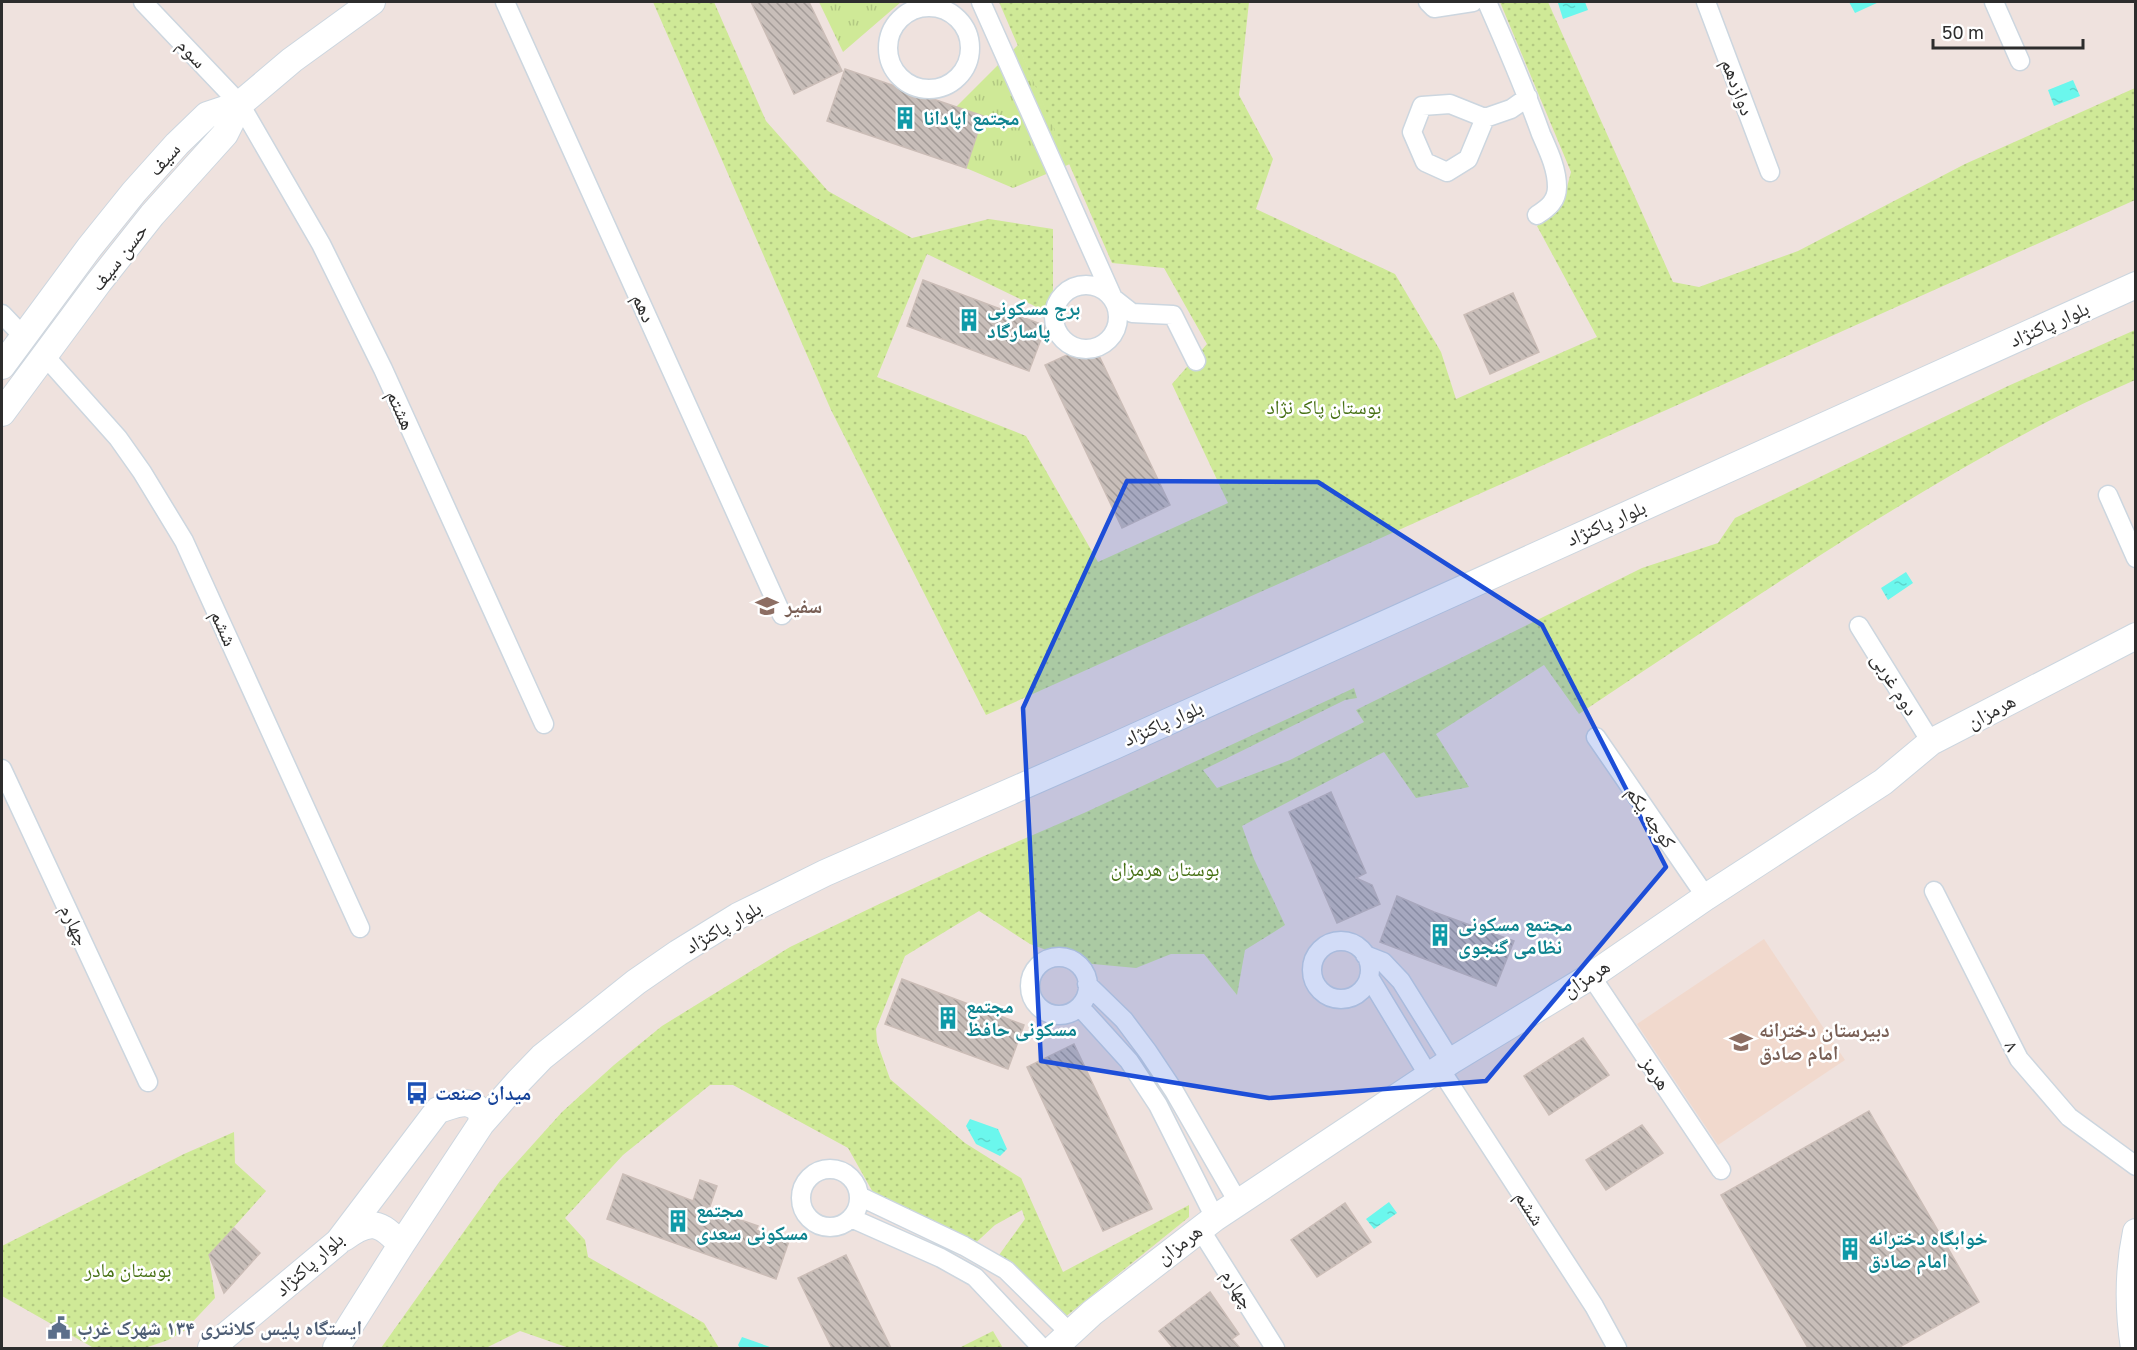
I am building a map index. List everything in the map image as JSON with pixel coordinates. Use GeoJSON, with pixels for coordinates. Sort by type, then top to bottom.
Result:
{"type":"FeatureCollection","features":[{"type":"Feature","properties":{"kind":"main road","name":"سیف"},"geometry":{"type":"LineString","coordinates":[[2,366],[134,192],[177,144],[207,115],[240,104],[292,60],[372,2]]}},
{"type":"Feature","properties":{"kind":"main road","name":"حسن سیف"},"geometry":{"type":"LineString","coordinates":[[2,413],[152,215],[225,134],[240,104]]}},
{"type":"Feature","properties":{"kind":"main road","name":"بلوار پاکنژاد"},"geometry":{"type":"LineString","coordinates":[[336,1348],[481,1124],[542,1057],[636,982],[738,916],[825,873],[1123,742],[2136,285]]}},
{"type":"Feature","properties":{"kind":"main road"},"geometry":{"type":"LineString","coordinates":[[23,336],[44,356]]}},
{"type":"Feature","properties":{"kind":"main road","name":"هرمزان"},"geometry":{"type":"LineString","coordinates":[[1062,1341],[1108,1300],[1207,1223],[1440,1068],[1591,976],[1882,782],[1931,742],[2136,636]]}},
{"type":"Feature","properties":{"kind":"main road","name":"بلوار پاکنژاد"},"geometry":{"type":"LineString","coordinates":[[210,1348],[338,1242],[438,1110],[469,1103],[476,1105],[482,1114],[481,1124]]}},
{"type":"Feature","properties":{"kind":"main road"},"geometry":{"type":"LineString","coordinates":[[338,1242],[358,1227],[369,1224],[388,1230],[401,1245]]}},
{"type":"Feature","properties":{"kind":"main road"},"geometry":{"type":"LineString","coordinates":[[2134,1348],[2129,1294],[2132,1247],[2136,1232]]}},
{"type":"Feature","properties":{"kind":"street","name":"سوم"},"geometry":{"type":"LineString","coordinates":[[143,2],[240,104]]}},
{"type":"Feature","properties":{"kind":"street","name":"دهم"},"geometry":{"type":"LineString","coordinates":[[505,2],[782,615]]}},
{"type":"Feature","properties":{"kind":"street"},"geometry":{"type":"LineString","coordinates":[[981,2],[1113,298],[1132,313],[1173,315],[1196,361]]}},
{"type":"Feature","properties":{"kind":"street"},"geometry":{"type":"LineString","coordinates":[[1428,2],[1434,8],[1473,2]]}},
{"type":"Feature","properties":{"kind":"street"},"geometry":{"type":"LineString","coordinates":[[1486,2],[1528,97],[1555,170],[1557,188],[1549,207],[1537,215]]}},
{"type":"Feature","properties":{"kind":"street","name":"دوازدهم"},"geometry":{"type":"LineString","coordinates":[[1706,2],[1770,172]]}},
{"type":"Feature","properties":{"kind":"street"},"geometry":{"type":"LineString","coordinates":[[1994,2],[2020,61]]}},
{"type":"Feature","properties":{"kind":"street"},"geometry":{"type":"LineString","coordinates":[[954,7],[968,34],[970,48],[968,62],[961,75],[950,84],[936,89],[923,89],[910,85],[891,67],[887,54],[887,41],[892,28],[900,18],[917,8],[954,7]]}},
{"type":"Feature","properties":{"kind":"street"},"geometry":{"type":"LineString","coordinates":[[1485,118],[1511,109],[1528,97]]}},
{"type":"Feature","properties":{"kind":"street","name":"هشتم"},"geometry":{"type":"LineString","coordinates":[[240,104],[321,244],[378,359],[544,724]]}},
{"type":"Feature","properties":{"kind":"street"},"geometry":{"type":"LineString","coordinates":[[2,314],[23,336]]}},
{"type":"Feature","properties":{"kind":"street","name":"ششم"},"geometry":{"type":"LineString","coordinates":[[44,356],[118,438],[142,472],[184,541],[360,927]]}},
{"type":"Feature","properties":{"kind":"street"},"geometry":{"type":"LineString","coordinates":[[2108,495],[2136,558]]}},
{"type":"Feature","properties":{"kind":"street","name":"دوم غربی"},"geometry":{"type":"LineString","coordinates":[[1860,626],[1931,742]]}},
{"type":"Feature","properties":{"kind":"street","name":"کوچه یکم"},"geometry":{"type":"LineString","coordinates":[[1596,737],[1707,897]]}},
{"type":"Feature","properties":{"kind":"street","name":"چهارم"},"geometry":{"type":"LineString","coordinates":[[2,769],[148,1082]]}},
{"type":"Feature","properties":{"kind":"street","name":"۸"},"geometry":{"type":"LineString","coordinates":[[1934,891],[2019,1059],[2069,1117],[2136,1166]]}},
{"type":"Feature","properties":{"kind":"street"},"geometry":{"type":"LineString","coordinates":[[1333,942],[1351,943],[1365,955],[1370,968],[1369,977],[1362,990],[1354,996],[1345,999],[1335,998],[1319,988],[1312,970],[1313,961],[1318,953],[1333,942]]}},
{"type":"Feature","properties":{"kind":"street"},"geometry":{"type":"LineString","coordinates":[[1365,955],[1383,962],[1401,981],[1440,1068]]}},
{"type":"Feature","properties":{"kind":"street"},"geometry":{"type":"LineString","coordinates":[[1060,958],[1069,959],[1077,964],[1083,971],[1087,984],[1085,999],[1080,1006],[1062,1015],[1044,1011],[1036,1004],[1030,987],[1031,977],[1042,962],[1060,958]]}},
{"type":"Feature","properties":{"kind":"street","name":"هرمز"},"geometry":{"type":"LineString","coordinates":[[1591,976],[1721,1170]]}},
{"type":"Feature","properties":{"kind":"street"},"geometry":{"type":"LineString","coordinates":[[1369,977],[1440,1068]]}},
{"type":"Feature","properties":{"kind":"street"},"geometry":{"type":"LineString","coordinates":[[1087,984],[1124,1020],[1174,1091],[1238,1202]]}},
{"type":"Feature","properties":{"kind":"street","name":"چهارم"},"geometry":{"type":"LineString","coordinates":[[1080,1006],[1129,1061],[1158,1105],[1207,1223],[1275,1348]]}},
{"type":"Feature","properties":{"kind":"street","name":"ششم"},"geometry":{"type":"LineString","coordinates":[[1440,1068],[1594,1306],[1617,1348]]}},
{"type":"Feature","properties":{"kind":"street"},"geometry":{"type":"LineString","coordinates":[[1158,1105],[1174,1091]]}},
{"type":"Feature","properties":{"kind":"street"},"geometry":{"type":"LineString","coordinates":[[832,1169],[849,1176],[855,1183],[859,1196],[856,1210],[851,1218],[834,1227],[824,1226],[808,1216],[801,1198],[807,1181],[814,1174],[832,1169]]}},
{"type":"Feature","properties":{"kind":"street"},"geometry":{"type":"LineString","coordinates":[[859,1196],[987,1258],[1006,1270],[1062,1341]]}},
{"type":"Feature","properties":{"kind":"street"},"geometry":{"type":"LineString","coordinates":[[851,1218],[941,1258],[975,1277],[1042,1348]]}},
{"type":"Feature","properties":{"kind":"street"},"geometry":{"type":"LineString","coordinates":[[975,1277],[987,1258]]}},
{"type":"Feature","properties":{"kind":"highlighted area"},"geometry":{"type":"Polygon","coordinates":[[[1127,481],[1318,482],[1542,625],[1666,867],[1486,1081],[1269,1098],[1041,1061],[1023,708],[1127,481]]]}},
{"type":"Feature","properties":{"kind":"shaded area","name":"دبیرستان دخترانه امام صادق"},"geometry":{"type":"Polygon","coordinates":[[[1764,939],[1845,1060],[1718,1145],[1637,1024],[1764,939]]]}},
{"type":"Feature","properties":{"kind":"green space","name":"بوستان پاک نژاد"},"geometry":{"type":"Polygon","coordinates":[[[653,2],[714,2],[766,121],[828,191],[912,238],[989,219],[1053,229],[1053,315],[927,254],[877,377],[1026,436],[1098,562],[1228,503],[1172,384],[1207,344],[1164,268],[1112,263],[999,2],[1249,2],[1239,95],[1273,159],[1256,209],[1395,274],[1441,352],[1456,399],[1597,337],[1537,226],[1563,202],[1571,172],[1500,2],[1548,2],[1673,282],[1699,287],[1798,251],[1965,164],[2135,88],[2135,200],[986,715],[831,410],[653,2]]]}},
{"type":"Feature","properties":{"kind":"green space"},"geometry":{"type":"Polygon","coordinates":[[[819,2],[901,2],[843,52],[819,2]]]}},
{"type":"Feature","properties":{"kind":"green space"},"geometry":{"type":"Polygon","coordinates":[[[1018,45],[1070,164],[1013,188],[966,168],[983,116],[956,107],[1018,45]]]}},
{"type":"Feature","properties":{"kind":"green space","name":"بوستان هرمزان"},"geometry":{"type":"Polygon","coordinates":[[[2135,330],[2135,380],[2033,429],[1901,505],[1759,595],[1579,714],[1544,665],[1436,734],[1469,787],[1416,798],[1384,752],[1242,826],[1254,859],[1285,925],[1245,950],[1237,995],[1204,954],[1171,954],[1136,968],[1082,963],[1030,944],[979,911],[905,956],[876,1029],[877,1042],[890,1079],[965,1143],[1021,1178],[1063,1272],[1189,1205],[1189,1217],[1054,1326],[994,1262],[1025,1219],[1022,1210],[995,1225],[968,1250],[879,1203],[848,1148],[733,1085],[710,1085],[623,1155],[565,1218],[585,1240],[588,1257],[704,1323],[719,1348],[569,1348],[520,1331],[486,1348],[381,1348],[500,1181],[562,1112],[662,1026],[790,947],[1354,688],[1357,698],[1345,700],[1203,770],[1217,788],[1290,760],[1364,722],[1356,710],[1642,568],[1718,543],[1735,518],[2008,386],[2135,330]]]}},
{"type":"Feature","properties":{"kind":"green space","name":"بوستان مادر"},"geometry":{"type":"Polygon","coordinates":[[[234,1132],[235,1163],[266,1191],[209,1255],[215,1298],[184,1331],[168,1340],[145,1348],[92,1347],[2,1296],[2,1246],[184,1154],[234,1132]]]}},
{"type":"Feature","properties":{"kind":"green space"},"geometry":{"type":"Polygon","coordinates":[[[993,1331],[1003,1348],[959,1348],[993,1331]]]}},
{"type":"Feature","properties":{"kind":"water"},"geometry":{"type":"Polygon","coordinates":[[[1585,2],[1588,10],[1563,19],[1558,3],[1585,2]]]}},
{"type":"Feature","properties":{"kind":"water"},"geometry":{"type":"Polygon","coordinates":[[[1849,2],[1879,2],[1855,13],[1849,2]]]}},
{"type":"Feature","properties":{"kind":"water"},"geometry":{"type":"Polygon","coordinates":[[[2073,80],[2080,96],[2054,106],[2048,90],[2073,80]]]}},
{"type":"Feature","properties":{"kind":"water"},"geometry":{"type":"Polygon","coordinates":[[[1906,572],[1913,583],[1888,600],[1881,588],[1906,572]]]}},
{"type":"Feature","properties":{"kind":"water"},"geometry":{"type":"Polygon","coordinates":[[[970,1119],[998,1129],[1007,1149],[1000,1156],[976,1144],[966,1126],[970,1119]]]}},
{"type":"Feature","properties":{"kind":"water"},"geometry":{"type":"Polygon","coordinates":[[[1389,1202],[1397,1213],[1374,1229],[1366,1219],[1389,1202]]]}},
{"type":"Feature","properties":{"kind":"water"},"geometry":{"type":"Polygon","coordinates":[[[742,1337],[770,1348],[740,1348],[738,1345],[742,1337]]]}},
{"type":"Feature","properties":{"kind":"building"},"geometry":{"type":"Polygon","coordinates":[[[751,2],[809,2],[842,71],[794,94],[751,2]]]}},
{"type":"Feature","properties":{"kind":"building","name":"مجتمع اپادانا"},"geometry":{"type":"Polygon","coordinates":[[[845,69],[983,116],[966,168],[827,121],[845,69]]]}},
{"type":"Feature","properties":{"kind":"building","name":"برج مسکونی پاسارگاد"},"geometry":{"type":"Polygon","coordinates":[[[923,280],[1046,326],[1029,371],[907,326],[923,280]]]}},
{"type":"Feature","properties":{"kind":"building"},"geometry":{"type":"Polygon","coordinates":[[[1513,293],[1539,352],[1490,374],[1464,315],[1513,293]]]}},
{"type":"Feature","properties":{"kind":"building","name":"برج مسکونی پاسارگاد"},"geometry":{"type":"Polygon","coordinates":[[[1093,343],[1170,505],[1122,528],[1045,365],[1093,343]]]}},
{"type":"Feature","properties":{"kind":"building"},"geometry":{"type":"Polygon","coordinates":[[[1331,792],[1366,873],[1356,878],[1372,885],[1380,904],[1337,923],[1289,812],[1331,792]]]}},
{"type":"Feature","properties":{"kind":"building","name":"مجتمع مسکونی نظامی گنجوی"},"geometry":{"type":"Polygon","coordinates":[[[1397,896],[1514,941],[1496,986],[1380,942],[1397,896]]]}},
{"type":"Feature","properties":{"kind":"building","name":"مجتمع مسکونی حافظ"},"geometry":{"type":"Polygon","coordinates":[[[902,979],[1024,1025],[1008,1069],[885,1024],[902,979]]]}},
{"type":"Feature","properties":{"kind":"building"},"geometry":{"type":"Polygon","coordinates":[[[1583,1038],[1609,1075],[1549,1115],[1524,1076],[1583,1038]]]}},
{"type":"Feature","properties":{"kind":"building","name":"مجتمع مسکونی حافظ"},"geometry":{"type":"Polygon","coordinates":[[[1074,1044],[1152,1209],[1103,1231],[1027,1067],[1074,1044]]]}},
{"type":"Feature","properties":{"kind":"building","name":"خوابگاه دخترانه امام صادق"},"geometry":{"type":"Polygon","coordinates":[[[1869,1111],[1979,1302],[1898,1348],[1808,1348],[1721,1195],[1869,1111]]]}},
{"type":"Feature","properties":{"kind":"building"},"geometry":{"type":"Polygon","coordinates":[[[1642,1125],[1663,1153],[1606,1190],[1586,1160],[1642,1125]]]}},
{"type":"Feature","properties":{"kind":"building","name":"مجتمع مسکونی سعدی"},"geometry":{"type":"Polygon","coordinates":[[[623,1174],[693,1201],[700,1180],[717,1186],[709,1209],[758,1226],[756,1230],[789,1241],[776,1279],[607,1219],[623,1174]]]}},
{"type":"Feature","properties":{"kind":"building"},"geometry":{"type":"Polygon","coordinates":[[[1345,1203],[1371,1242],[1317,1277],[1291,1240],[1345,1203]]]}},
{"type":"Feature","properties":{"kind":"building"},"geometry":{"type":"Polygon","coordinates":[[[234,1228],[260,1253],[224,1293],[209,1255],[234,1228]]]}},
{"type":"Feature","properties":{"kind":"building","name":"مجتمع مسکونی سعدی"},"geometry":{"type":"Polygon","coordinates":[[[846,1255],[891,1348],[832,1348],[798,1278],[846,1255]]]}},
{"type":"Feature","properties":{"kind":"building"},"geometry":{"type":"Polygon","coordinates":[[[1210,1292],[1239,1334],[1232,1339],[1240,1348],[1173,1348],[1159,1331],[1210,1292]]]}},
{"type":"Feature","properties":{"kind":"place","name":"مجتمع اپادانا"},"geometry":{"type":"Point","coordinates":[905,118]}},
{"type":"Feature","properties":{"kind":"place","name":"برج مسکونی پاسارگاد"},"geometry":{"type":"Point","coordinates":[969,320]}},
{"type":"Feature","properties":{"kind":"place","name":"سفیر"},"geometry":{"type":"Point","coordinates":[767,606]}},
{"type":"Feature","properties":{"kind":"place","name":"مجتمع مسکونی نظامی گنجوی"},"geometry":{"type":"Point","coordinates":[1440,935]}},
{"type":"Feature","properties":{"kind":"place","name":"مجتمع مسکونی حافظ"},"geometry":{"type":"Point","coordinates":[948,1018]}},
{"type":"Feature","properties":{"kind":"place","name":"دبیرستان دخترانه امام صادق"},"geometry":{"type":"Point","coordinates":[1741,1042]}},
{"type":"Feature","properties":{"kind":"place","name":"میدان صنعت"},"geometry":{"type":"Point","coordinates":[417,1093]}},
{"type":"Feature","properties":{"kind":"place","name":"مجتمع مسکونی سعدی"},"geometry":{"type":"Point","coordinates":[678,1221]}},
{"type":"Feature","properties":{"kind":"place","name":"خوابگاه دخترانه امام صادق"},"geometry":{"type":"Point","coordinates":[1850,1249]}},
{"type":"Feature","properties":{"kind":"place","name":"ایستگاه پلیس کلانتری ۱۳۴ شهرک غرب"},"geometry":{"type":"Point","coordinates":[59,1328]}}]}
